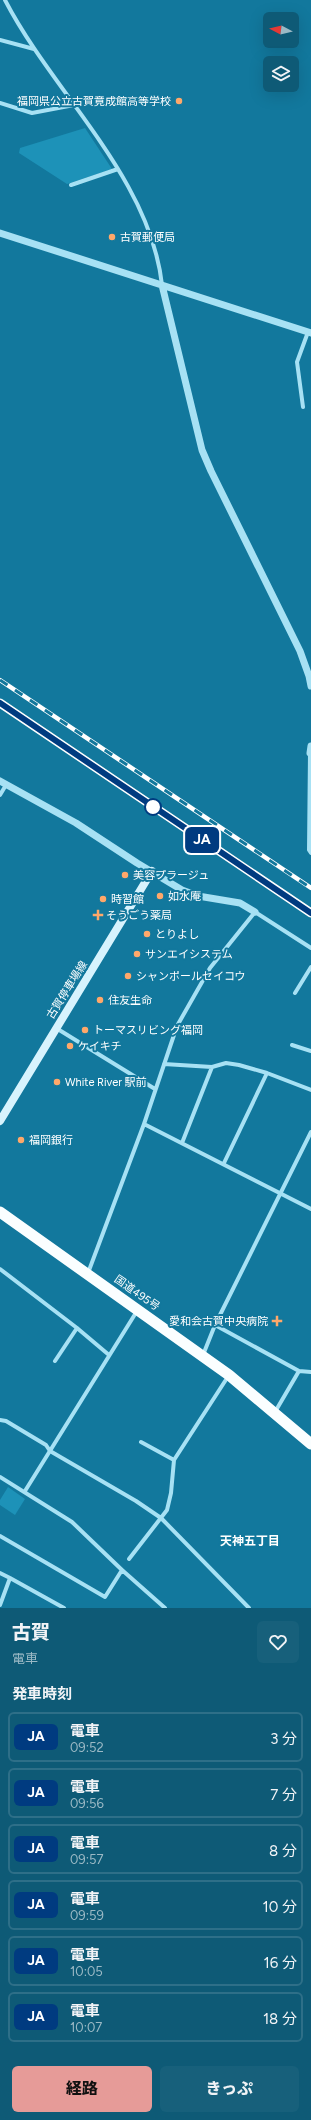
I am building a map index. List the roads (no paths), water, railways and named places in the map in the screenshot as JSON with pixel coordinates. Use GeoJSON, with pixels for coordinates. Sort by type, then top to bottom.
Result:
{"type":"FeatureCollection","features":[{"type":"Feature","properties":{"kind":"highway","name":"国道495号"},"geometry":{"type":"LineString","coordinates":[[0,1212],[229,1375],[275,1412],[311,1444]]}},
{"type":"Feature","properties":{"kind":"main road","name":"古賀停車場線"},"geometry":{"type":"LineString","coordinates":[[0,1121],[152,871]]}},
{"type":"Feature","properties":{"kind":"street"},"geometry":{"type":"LineString","coordinates":[[5,0],[35,50],[118,169],[148,232],[161,272],[162,285],[202,450],[300,650],[310,676],[311,686]]}},
{"type":"Feature","properties":{"kind":"street"},"geometry":{"type":"LineString","coordinates":[[0,40],[35,50]]}},
{"type":"Feature","properties":{"kind":"street"},"geometry":{"type":"LineString","coordinates":[[0,103],[32,113],[74,105]]}},
{"type":"Feature","properties":{"kind":"street"},"geometry":{"type":"LineString","coordinates":[[71,184],[118,169]]}},
{"type":"Feature","properties":{"kind":"street"},"geometry":{"type":"LineString","coordinates":[[0,233],[310,332],[297,362],[303,407]]}},
{"type":"Feature","properties":{"kind":"street"},"geometry":{"type":"LineString","coordinates":[[311,750],[309,842],[311,853]]}},
{"type":"Feature","properties":{"kind":"street"},"geometry":{"type":"LineString","coordinates":[[0,795],[3,783],[76,823],[137,864],[152,871],[182,890],[198,896],[240,904],[311,948]]}},
{"type":"Feature","properties":{"kind":"street"},"geometry":{"type":"LineString","coordinates":[[88,1274],[144,1124],[177,1026],[210,968],[255,912]]}},
{"type":"Feature","properties":{"kind":"street"},"geometry":{"type":"LineString","coordinates":[[295,993],[311,967]]}},
{"type":"Feature","properties":{"kind":"street"},"geometry":{"type":"LineString","coordinates":[[56,1028],[155,1089]]}},
{"type":"Feature","properties":{"kind":"street"},"geometry":{"type":"LineString","coordinates":[[292,1045],[311,1051]]}},
{"type":"Feature","properties":{"kind":"street"},"geometry":{"type":"LineString","coordinates":[[164,1064],[212,1067],[226,1063],[267,1073],[311,1090]]}},
{"type":"Feature","properties":{"kind":"street"},"geometry":{"type":"LineString","coordinates":[[182,1143],[212,1067]]}},
{"type":"Feature","properties":{"kind":"street"},"geometry":{"type":"LineString","coordinates":[[224,1163],[267,1073]]}},
{"type":"Feature","properties":{"kind":"street"},"geometry":{"type":"LineString","coordinates":[[144,1124],[224,1163],[311,1209]]}},
{"type":"Feature","properties":{"kind":"street"},"geometry":{"type":"LineString","coordinates":[[203,1356],[216,1325],[311,1132]]}},
{"type":"Feature","properties":{"kind":"street"},"geometry":{"type":"LineString","coordinates":[[0,1269],[77,1328],[109,1355]]}},
{"type":"Feature","properties":{"kind":"street"},"geometry":{"type":"LineString","coordinates":[[25,1491],[138,1310]]}},
{"type":"Feature","properties":{"kind":"street"},"geometry":{"type":"LineString","coordinates":[[216,1325],[299,1372],[311,1372]]}},
{"type":"Feature","properties":{"kind":"street"},"geometry":{"type":"LineString","coordinates":[[55,1362],[77,1328]]}},
{"type":"Feature","properties":{"kind":"street"},"geometry":{"type":"LineString","coordinates":[[275,1412],[299,1372]]}},
{"type":"Feature","properties":{"kind":"street"},"geometry":{"type":"LineString","coordinates":[[129,1559],[167,1510],[171,1493],[174,1460],[229,1375]]}},
{"type":"Feature","properties":{"kind":"street"},"geometry":{"type":"LineString","coordinates":[[0,1420],[6,1421],[46,1445],[50,1451],[136,1501],[161,1518],[249,1608]]}},
{"type":"Feature","properties":{"kind":"street"},"geometry":{"type":"LineString","coordinates":[[141,1442],[174,1460]]}},
{"type":"Feature","properties":{"kind":"street"},"geometry":{"type":"LineString","coordinates":[[0,1477],[25,1491],[72,1522],[122,1570],[165,1608]]}},
{"type":"Feature","properties":{"kind":"street"},"geometry":{"type":"LineString","coordinates":[[0,1536],[105,1597],[122,1570]]}},
{"type":"Feature","properties":{"kind":"street"},"geometry":{"type":"LineString","coordinates":[[0,1572],[64,1608]]}},
{"type":"Feature","properties":{"kind":"street"},"geometry":{"type":"LineString","coordinates":[[0,1605],[10,1578]]}},
{"type":"Feature","properties":{"kind":"railway"},"geometry":{"type":"LineString","coordinates":[[0,680],[311,888]]}},
{"type":"Feature","properties":{"kind":"railway"},"geometry":{"type":"LineString","coordinates":[[0,703],[311,913]]}},
{"type":"Feature","properties":{"kind":"train","name":"JA"},"geometry":{"type":"LineString","coordinates":[[0,703],[311,913]]}},
{"type":"Feature","properties":{"kind":"place","name":"福岡県公立古賀竟成館高等学校"},"geometry":{"type":"Point","coordinates":[179,101]}},
{"type":"Feature","properties":{"kind":"place","name":"古賀郵便局"},"geometry":{"type":"Point","coordinates":[112,237]}},
{"type":"Feature","properties":{"kind":"place","name":"美容プラージュ"},"geometry":{"type":"Point","coordinates":[125,875]}},
{"type":"Feature","properties":{"kind":"place","name":"如水庵"},"geometry":{"type":"Point","coordinates":[160,896]}},
{"type":"Feature","properties":{"kind":"place","name":"時習館"},"geometry":{"type":"Point","coordinates":[103,899]}},
{"type":"Feature","properties":{"kind":"place","name":"そうごう薬局"},"geometry":{"type":"Point","coordinates":[98,915]}},
{"type":"Feature","properties":{"kind":"place","name":"とりよし"},"geometry":{"type":"Point","coordinates":[147,934]}},
{"type":"Feature","properties":{"kind":"place","name":"サンエイシステム"},"geometry":{"type":"Point","coordinates":[137,954]}},
{"type":"Feature","properties":{"kind":"place","name":"シャンポールセイコウ"},"geometry":{"type":"Point","coordinates":[128,976]}},
{"type":"Feature","properties":{"kind":"place","name":"住友生命"},"geometry":{"type":"Point","coordinates":[100,1000]}},
{"type":"Feature","properties":{"kind":"place","name":"トーマスリビング福岡"},"geometry":{"type":"Point","coordinates":[85,1030]}},
{"type":"Feature","properties":{"kind":"place","name":"ケイキチ"},"geometry":{"type":"Point","coordinates":[70,1046]}},
{"type":"Feature","properties":{"kind":"place","name":"White River 駅前"},"geometry":{"type":"Point","coordinates":[57,1082]}},
{"type":"Feature","properties":{"kind":"place","name":"福岡銀行"},"geometry":{"type":"Point","coordinates":[21,1140]}},
{"type":"Feature","properties":{"kind":"place","name":"愛和会古賀中央病院"},"geometry":{"type":"Point","coordinates":[277,1321]}},
{"type":"Feature","properties":{"kind":"district","name":"天神五丁目"},"geometry":{"type":"Point","coordinates":[250,1541]}}]}
